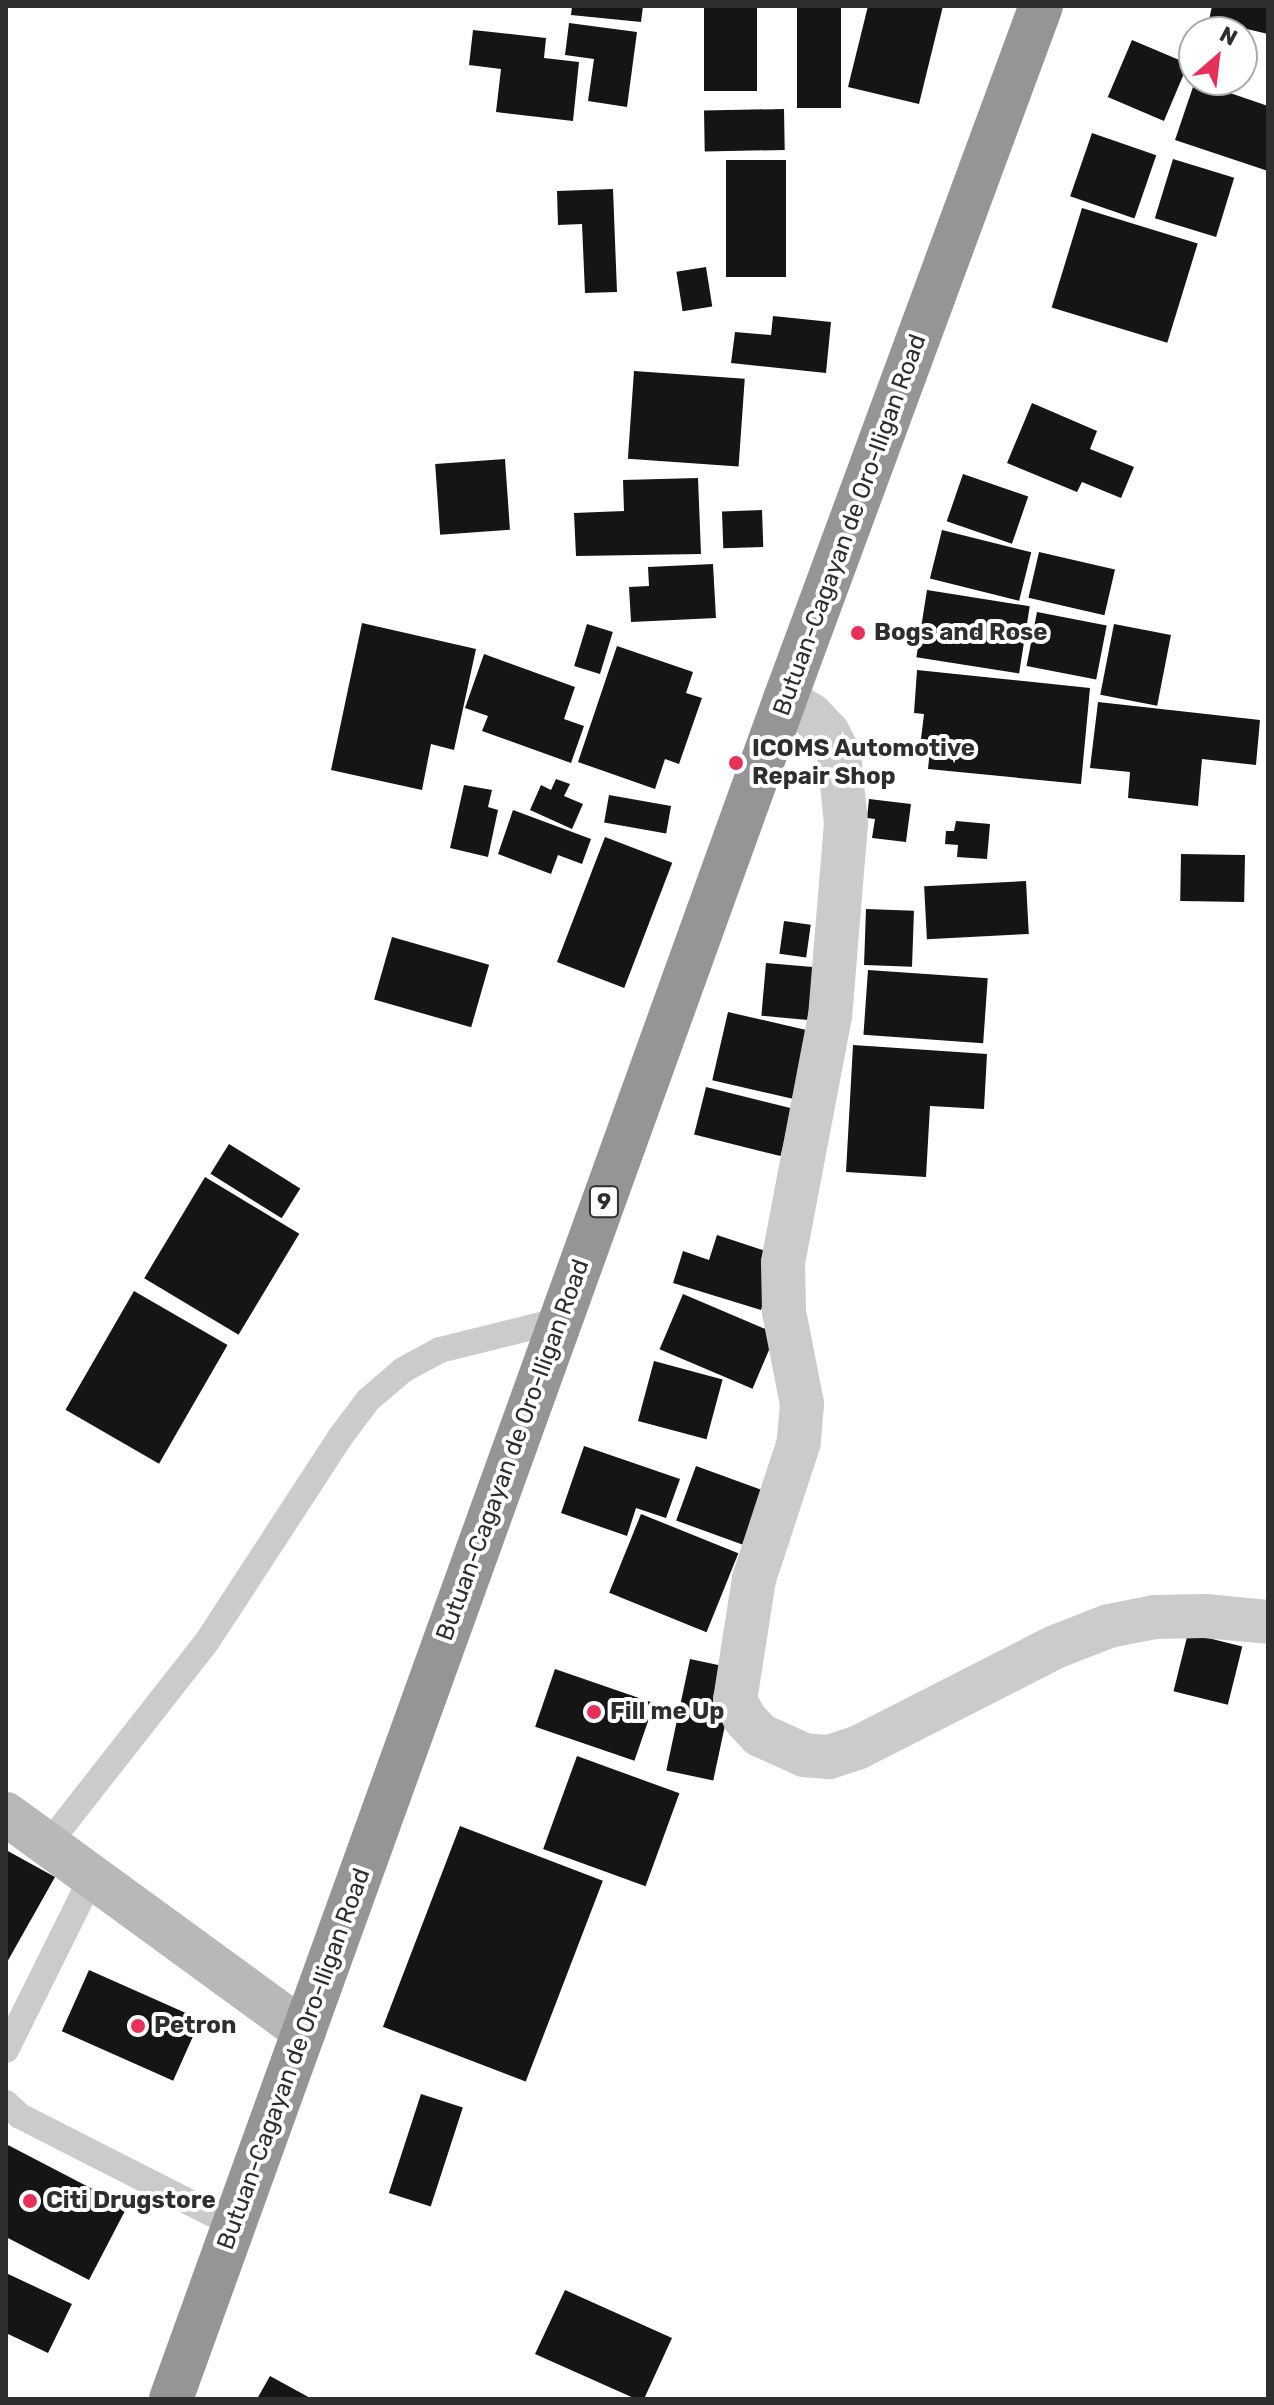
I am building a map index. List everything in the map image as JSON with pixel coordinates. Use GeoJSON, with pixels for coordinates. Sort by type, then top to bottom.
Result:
{"type":"FeatureCollection","features":[{"type":"Feature","properties":{"kind":"highway","name":"Butuan-Cagayan de Oro-Iligan Road"},"geometry":{"type":"LineString","coordinates":[[171,2399],[785,699],[1041,6]]}},
{"type":"Feature","properties":{"kind":"street"},"geometry":{"type":"LineString","coordinates":[[785,699],[811,715],[834,744],[845,790],[846,823],[830,1016],[783,1263],[784,1312],[802,1404],[799,1442],[754,1579],[735,1700],[745,1719],[760,1735],[804,1755],[829,1757],[857,1748],[1055,1647],[1109,1626],[1167,1616],[1268,1622]]}},
{"type":"Feature","properties":{"kind":"street"},"geometry":{"type":"LineString","coordinates":[[6,1814],[304,2031]]}},
{"type":"Feature","properties":{"kind":"lane"},"geometry":{"type":"LineString","coordinates":[[49,1843],[208,1640],[341,1436],[368,1400],[403,1370],[440,1350],[560,1320]]}},
{"type":"Feature","properties":{"kind":"lane"},"geometry":{"type":"LineString","coordinates":[[6,2050],[93,1875]]}},
{"type":"Feature","properties":{"kind":"lane"},"geometry":{"type":"LineString","coordinates":[[6,2103],[20,2116],[234,2225]]}},
{"type":"Feature","properties":{"kind":"building"},"geometry":{"type":"Polygon","coordinates":[[[572,6],[643,6],[641,22],[571,15],[572,6]]]}},
{"type":"Feature","properties":{"kind":"building"},"geometry":{"type":"Polygon","coordinates":[[[704,6],[757,6],[757,91],[704,91],[704,6]]]}},
{"type":"Feature","properties":{"kind":"building"},"geometry":{"type":"Polygon","coordinates":[[[797,6],[841,6],[841,108],[797,108],[797,6]]]}},
{"type":"Feature","properties":{"kind":"building"},"geometry":{"type":"Polygon","coordinates":[[[868,6],[943,6],[919,104],[848,87],[868,6]]]}},
{"type":"Feature","properties":{"kind":"building"},"geometry":{"type":"Polygon","coordinates":[[[1212,6],[1268,6],[1268,34],[1258,32],[1258,16],[1210,16],[1212,6]]]}},
{"type":"Feature","properties":{"kind":"building"},"geometry":{"type":"Polygon","coordinates":[[[569,23],[637,32],[627,107],[588,101],[594,59],[565,55],[569,23]]]}},
{"type":"Feature","properties":{"kind":"building"},"geometry":{"type":"Polygon","coordinates":[[[473,30],[546,38],[544,58],[579,62],[573,121],[496,112],[501,69],[469,65],[473,30]]]}},
{"type":"Feature","properties":{"kind":"building"},"geometry":{"type":"Polygon","coordinates":[[[1132,40],[1178,60],[1178,88],[1164,121],[1108,97],[1132,40]]]}},
{"type":"Feature","properties":{"kind":"building"},"geometry":{"type":"Polygon","coordinates":[[[1190,96],[1239,96],[1268,106],[1268,171],[1175,140],[1190,96]]]}},
{"type":"Feature","properties":{"kind":"building"},"geometry":{"type":"Polygon","coordinates":[[[784,109],[785,150],[705,151],[704,110],[784,109]]]}},
{"type":"Feature","properties":{"kind":"building"},"geometry":{"type":"Polygon","coordinates":[[[1092,133],[1156,155],[1134,218],[1070,196],[1092,133]]]}},
{"type":"Feature","properties":{"kind":"building"},"geometry":{"type":"Polygon","coordinates":[[[1173,159],[1234,178],[1216,237],[1155,218],[1173,159]]]}},
{"type":"Feature","properties":{"kind":"building"},"geometry":{"type":"Polygon","coordinates":[[[726,160],[786,160],[786,277],[726,277],[726,160]]]}},
{"type":"Feature","properties":{"kind":"building"},"geometry":{"type":"Polygon","coordinates":[[[613,189],[617,292],[585,293],[582,224],[558,225],[557,191],[613,189]]]}},
{"type":"Feature","properties":{"kind":"building"},"geometry":{"type":"Polygon","coordinates":[[[1082,208],[1198,243],[1167,343],[1052,307],[1082,208]]]}},
{"type":"Feature","properties":{"kind":"building"},"geometry":{"type":"Polygon","coordinates":[[[706,267],[712,307],[683,311],[676,272],[706,267]]]}},
{"type":"Feature","properties":{"kind":"building"},"geometry":{"type":"Polygon","coordinates":[[[773,316],[831,322],[826,373],[731,363],[735,332],[771,335],[773,316]]]}},
{"type":"Feature","properties":{"kind":"building"},"geometry":{"type":"Polygon","coordinates":[[[634,371],[745,379],[739,467],[628,459],[634,371]]]}},
{"type":"Feature","properties":{"kind":"building"},"geometry":{"type":"Polygon","coordinates":[[[1032,403],[1097,431],[1090,449],[1134,467],[1121,498],[1082,482],[1077,492],[1007,463],[1032,403]]]}},
{"type":"Feature","properties":{"kind":"building"},"geometry":{"type":"Polygon","coordinates":[[[505,459],[510,530],[440,535],[435,464],[505,459]]]}},
{"type":"Feature","properties":{"kind":"building"},"geometry":{"type":"Polygon","coordinates":[[[963,474],[1028,496],[1012,544],[947,521],[963,474]]]}},
{"type":"Feature","properties":{"kind":"building"},"geometry":{"type":"Polygon","coordinates":[[[698,478],[701,554],[576,556],[574,513],[624,511],[623,480],[698,478]]]}},
{"type":"Feature","properties":{"kind":"building"},"geometry":{"type":"Polygon","coordinates":[[[762,510],[763,547],[723,548],[722,511],[762,510]]]}},
{"type":"Feature","properties":{"kind":"building"},"geometry":{"type":"Polygon","coordinates":[[[942,530],[1031,552],[1019,601],[930,579],[942,530]]]}},
{"type":"Feature","properties":{"kind":"building"},"geometry":{"type":"Polygon","coordinates":[[[1039,552],[1115,570],[1104,615],[1028,598],[1039,552]]]}},
{"type":"Feature","properties":{"kind":"building"},"geometry":{"type":"Polygon","coordinates":[[[713,564],[716,618],[631,622],[629,587],[649,586],[648,567],[713,564]]]}},
{"type":"Feature","properties":{"kind":"building"},"geometry":{"type":"Polygon","coordinates":[[[927,590],[1030,606],[1019,673],[916,657],[927,590]]]}},
{"type":"Feature","properties":{"kind":"building"},"geometry":{"type":"Polygon","coordinates":[[[1037,612],[1107,626],[1096,680],[1027,666],[1037,612]]]}},
{"type":"Feature","properties":{"kind":"building"},"geometry":{"type":"Polygon","coordinates":[[[362,623],[476,649],[454,750],[431,744],[422,790],[331,770],[362,623]]]}},
{"type":"Feature","properties":{"kind":"building"},"geometry":{"type":"Polygon","coordinates":[[[587,624],[613,632],[600,674],[574,666],[587,624]]]}},
{"type":"Feature","properties":{"kind":"building"},"geometry":{"type":"Polygon","coordinates":[[[1114,624],[1171,635],[1157,706],[1100,695],[1114,624]]]}},
{"type":"Feature","properties":{"kind":"building"},"geometry":{"type":"Polygon","coordinates":[[[617,646],[693,672],[686,693],[702,698],[679,764],[665,759],[655,789],[578,762],[617,646]]]}},
{"type":"Feature","properties":{"kind":"building"},"geometry":{"type":"Polygon","coordinates":[[[484,654],[575,687],[564,719],[584,726],[571,763],[482,731],[488,716],[465,708],[484,654]]]}},
{"type":"Feature","properties":{"kind":"building"},"geometry":{"type":"Polygon","coordinates":[[[917,670],[1090,688],[1081,784],[928,769],[931,740],[921,739],[924,714],[914,713],[917,670]]]}},
{"type":"Feature","properties":{"kind":"building"},"geometry":{"type":"Polygon","coordinates":[[[1098,702],[1260,720],[1256,765],[1202,759],[1198,806],[1128,798],[1130,772],[1090,768],[1098,702]]]}},
{"type":"Feature","properties":{"kind":"building"},"geometry":{"type":"Polygon","coordinates":[[[556,779],[570,784],[564,796],[583,804],[572,829],[530,810],[541,785],[551,790],[556,779]]]}},
{"type":"Feature","properties":{"kind":"building"},"geometry":{"type":"Polygon","coordinates":[[[464,785],[492,790],[488,807],[498,810],[488,857],[450,848],[464,785]]]}},
{"type":"Feature","properties":{"kind":"building"},"geometry":{"type":"Polygon","coordinates":[[[609,795],[671,806],[666,834],[604,823],[609,795]]]}},
{"type":"Feature","properties":{"kind":"building"},"geometry":{"type":"Polygon","coordinates":[[[869,799],[911,804],[906,842],[872,838],[875,819],[867,818],[869,799]]]}},
{"type":"Feature","properties":{"kind":"building"},"geometry":{"type":"Polygon","coordinates":[[[513,810],[591,839],[582,864],[558,855],[551,874],[498,854],[513,810]]]}},
{"type":"Feature","properties":{"kind":"building"},"geometry":{"type":"Polygon","coordinates":[[[956,821],[990,824],[987,859],[957,857],[958,845],[945,844],[946,831],[954,831],[956,821]]]}},
{"type":"Feature","properties":{"kind":"building"},"geometry":{"type":"Polygon","coordinates":[[[605,837],[672,863],[624,988],[557,962],[605,837]]]}},
{"type":"Feature","properties":{"kind":"building"},"geometry":{"type":"Polygon","coordinates":[[[1181,854],[1245,855],[1244,902],[1180,901],[1181,854]]]}},
{"type":"Feature","properties":{"kind":"building"},"geometry":{"type":"Polygon","coordinates":[[[1026,881],[1029,934],[927,939],[924,886],[1026,881]]]}},
{"type":"Feature","properties":{"kind":"building"},"geometry":{"type":"Polygon","coordinates":[[[866,909],[914,911],[912,967],[864,965],[866,909]]]}},
{"type":"Feature","properties":{"kind":"building"},"geometry":{"type":"Polygon","coordinates":[[[784,921],[811,925],[806,957],[779,954],[784,921]]]}},
{"type":"Feature","properties":{"kind":"building"},"geometry":{"type":"Polygon","coordinates":[[[392,937],[489,965],[471,1027],[374,999],[392,937]]]}},
{"type":"Feature","properties":{"kind":"building"},"geometry":{"type":"Polygon","coordinates":[[[766,963],[813,967],[808,1020],[761,1016],[766,963]]]}},
{"type":"Feature","properties":{"kind":"building"},"geometry":{"type":"Polygon","coordinates":[[[868,970],[988,978],[983,1043],[863,1035],[868,970]]]}},
{"type":"Feature","properties":{"kind":"building"},"geometry":{"type":"Polygon","coordinates":[[[728,1012],[823,1034],[807,1102],[712,1080],[728,1012]]]}},
{"type":"Feature","properties":{"kind":"building"},"geometry":{"type":"Polygon","coordinates":[[[853,1045],[987,1054],[984,1109],[930,1106],[926,1177],[846,1172],[853,1045]]]}},
{"type":"Feature","properties":{"kind":"building"},"geometry":{"type":"Polygon","coordinates":[[[706,1087],[792,1109],[781,1156],[694,1135],[706,1087]]]}},
{"type":"Feature","properties":{"kind":"building"},"geometry":{"type":"Polygon","coordinates":[[[229,1144],[300,1189],[282,1218],[210,1174],[229,1144]]]}},
{"type":"Feature","properties":{"kind":"building"},"geometry":{"type":"Polygon","coordinates":[[[205,1177],[299,1234],[239,1335],[144,1278],[205,1177]]]}},
{"type":"Feature","properties":{"kind":"building"},"geometry":{"type":"Polygon","coordinates":[[[717,1235],[778,1255],[761,1310],[673,1283],[683,1251],[709,1260],[717,1235]]]}},
{"type":"Feature","properties":{"kind":"building"},"geometry":{"type":"Polygon","coordinates":[[[134,1291],[228,1345],[159,1464],[66,1410],[134,1291]]]}},
{"type":"Feature","properties":{"kind":"building"},"geometry":{"type":"Polygon","coordinates":[[[683,1294],[776,1333],[753,1389],[660,1349],[683,1294]]]}},
{"type":"Feature","properties":{"kind":"building"},"geometry":{"type":"Polygon","coordinates":[[[654,1361],[723,1379],[707,1439],[638,1421],[654,1361]]]}},
{"type":"Feature","properties":{"kind":"building"},"geometry":{"type":"Polygon","coordinates":[[[584,1446],[680,1479],[666,1518],[636,1508],[627,1536],[561,1513],[584,1446]]]}},
{"type":"Feature","properties":{"kind":"building"},"geometry":{"type":"Polygon","coordinates":[[[696,1466],[766,1491],[746,1546],[676,1521],[696,1466]]]}},
{"type":"Feature","properties":{"kind":"building"},"geometry":{"type":"Polygon","coordinates":[[[641,1514],[738,1553],[707,1632],[609,1593],[641,1514]]]}},
{"type":"Feature","properties":{"kind":"building"},"geometry":{"type":"Polygon","coordinates":[[[1188,1633],[1242,1647],[1228,1705],[1173,1691],[1188,1633]]]}},
{"type":"Feature","properties":{"kind":"building"},"geometry":{"type":"Polygon","coordinates":[[[690,1659],[737,1669],[713,1780],[666,1771],[690,1659]]]}},
{"type":"Feature","properties":{"kind":"building"},"geometry":{"type":"Polygon","coordinates":[[[555,1669],[654,1703],[634,1761],[535,1727],[555,1669]]]}},
{"type":"Feature","properties":{"kind":"building"},"geometry":{"type":"Polygon","coordinates":[[[577,1756],[679,1793],[646,1886],[543,1849],[577,1756]]]}},
{"type":"Feature","properties":{"kind":"building"},"geometry":{"type":"Polygon","coordinates":[[[460,1826],[603,1881],[526,2082],[383,2027],[460,1826]]]}},
{"type":"Feature","properties":{"kind":"building"},"geometry":{"type":"Polygon","coordinates":[[[6,1850],[55,1877],[6,1964],[6,1850]]]}},
{"type":"Feature","properties":{"kind":"building"},"geometry":{"type":"Polygon","coordinates":[[[89,1970],[200,2020],[173,2081],[62,2031],[89,1970]]]}},
{"type":"Feature","properties":{"kind":"building"},"geometry":{"type":"Polygon","coordinates":[[[421,2094],[463,2108],[431,2207],[389,2193],[421,2094]]]}},
{"type":"Feature","properties":{"kind":"building"},"geometry":{"type":"Polygon","coordinates":[[[6,2144],[127,2207],[89,2280],[6,2237],[6,2144]]]}},
{"type":"Feature","properties":{"kind":"building"},"geometry":{"type":"Polygon","coordinates":[[[6,2273],[72,2304],[48,2353],[6,2333],[6,2273]]]}},
{"type":"Feature","properties":{"kind":"building"},"geometry":{"type":"Polygon","coordinates":[[[565,2290],[672,2338],[644,2399],[636,2399],[535,2354],[565,2290]]]}},
{"type":"Feature","properties":{"kind":"building"},"geometry":{"type":"Polygon","coordinates":[[[270,2376],[312,2399],[257,2399],[270,2376]]]}},
{"type":"Feature","properties":{"kind":"place","name":"Bogs and Rose"},"geometry":{"type":"Point","coordinates":[858,633]}},
{"type":"Feature","properties":{"kind":"place","name":"ICOMS Automotive Repair Shop"},"geometry":{"type":"Point","coordinates":[736,763]}},
{"type":"Feature","properties":{"kind":"place","name":"Fill me Up"},"geometry":{"type":"Point","coordinates":[594,1712]}},
{"type":"Feature","properties":{"kind":"place","name":"Petron"},"geometry":{"type":"Point","coordinates":[138,2026]}},
{"type":"Feature","properties":{"kind":"place","name":"Citi Drugstore"},"geometry":{"type":"Point","coordinates":[30,2201]}}]}
